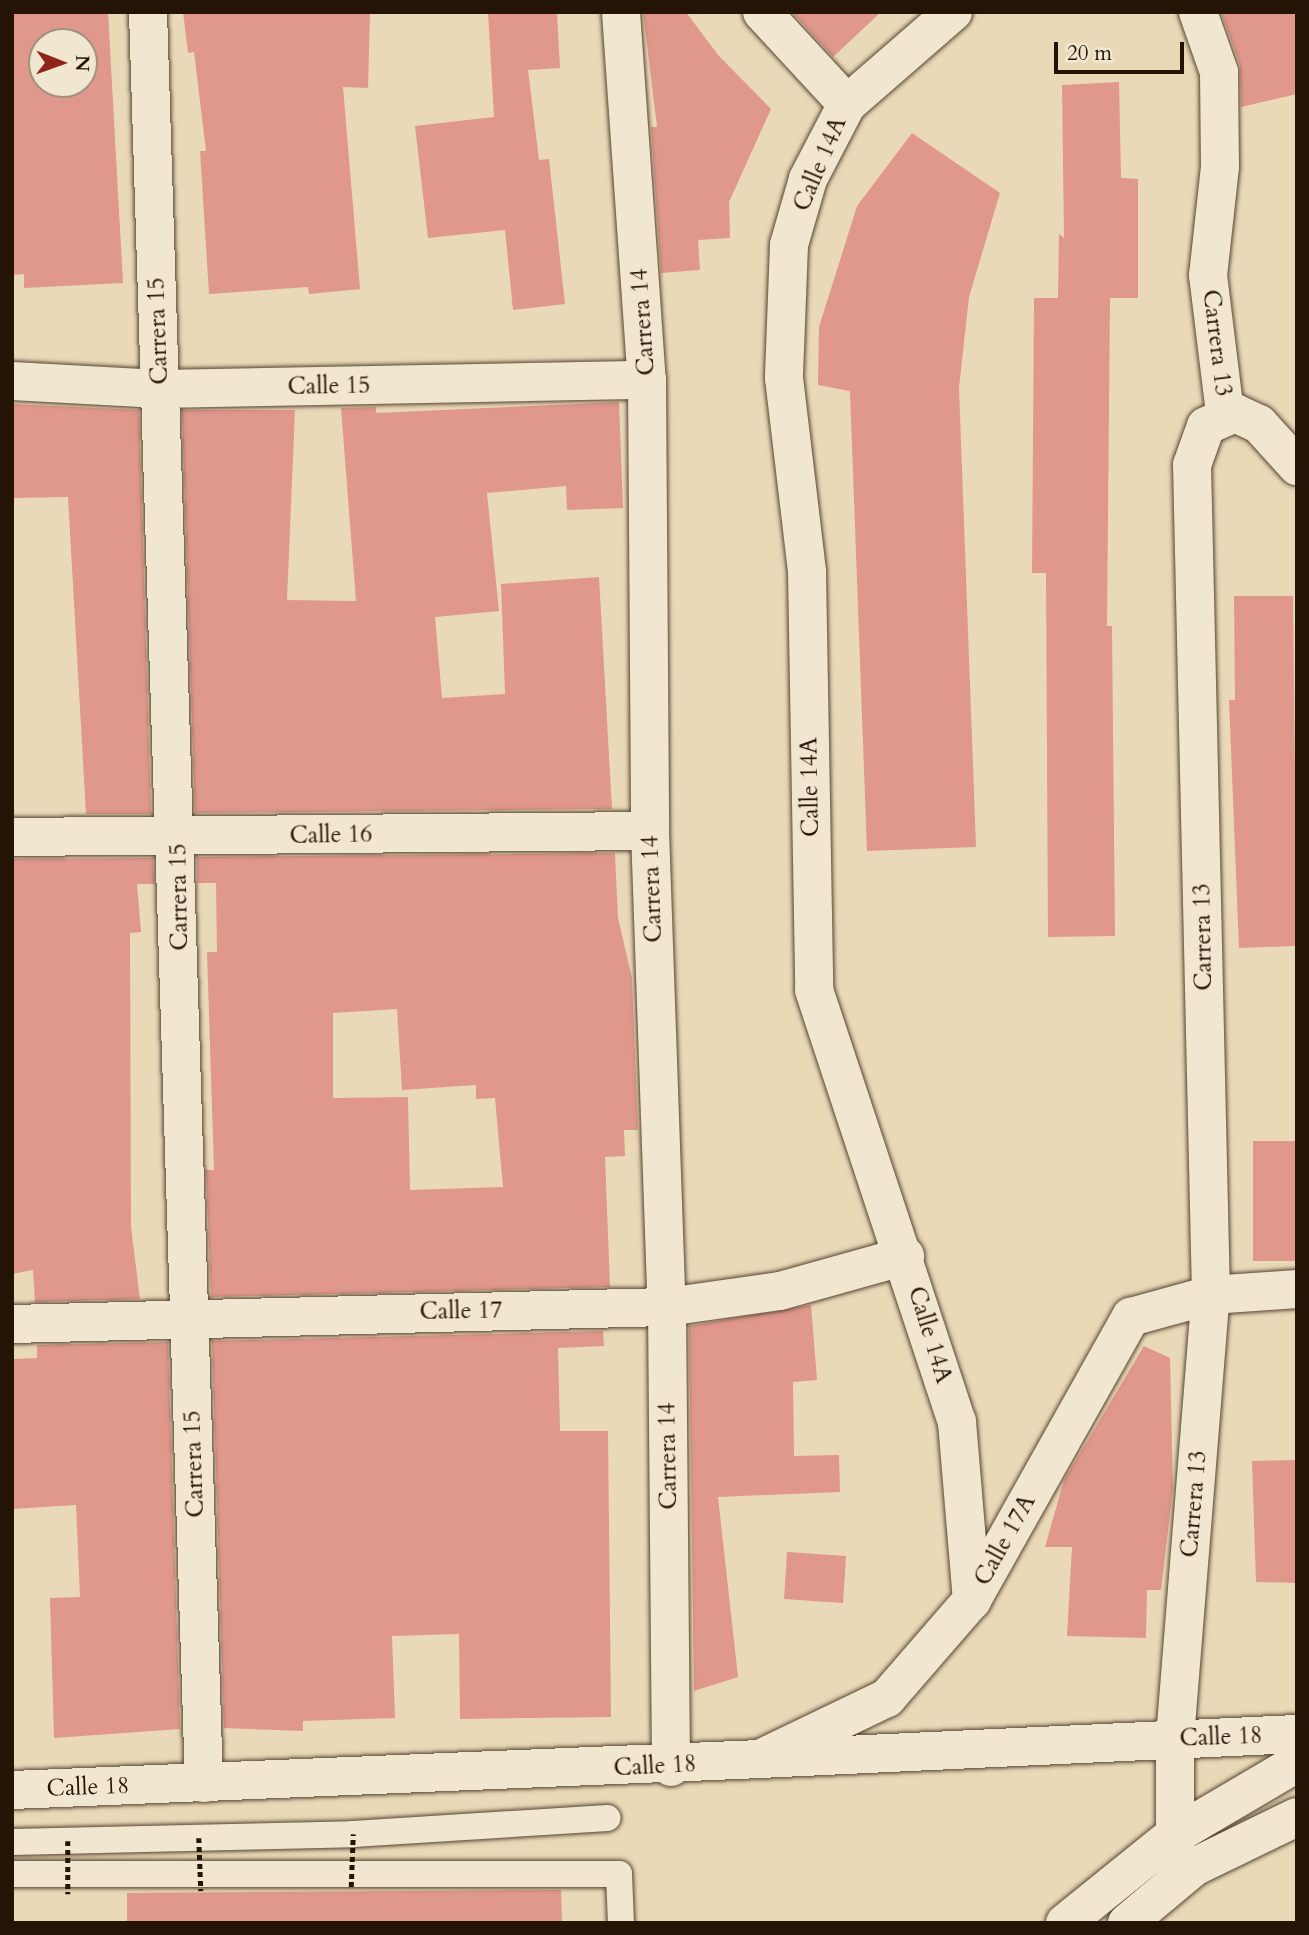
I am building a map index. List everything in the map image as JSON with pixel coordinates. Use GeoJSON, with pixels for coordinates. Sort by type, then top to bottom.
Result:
{"type":"FeatureCollection","features":[{"type":"Feature","properties":{"kind":"street","name":"Carrera 15"},"geometry":{"type":"LineString","coordinates":[[148,12],[178,836],[189,1317],[204,1783]]}},
{"type":"Feature","properties":{"kind":"street","name":"Carrera 14"},"geometry":{"type":"LineString","coordinates":[[621,12],[647,380],[650,831],[667,1307],[671,1767]]}},
{"type":"Feature","properties":{"kind":"street"},"geometry":{"type":"LineString","coordinates":[[762,12],[847,104]]}},
{"type":"Feature","properties":{"kind":"street","name":"Calle 14A"},"geometry":{"type":"LineString","coordinates":[[953,12],[847,104],[808,179],[789,245],[783,378],[807,572],[814,990],[905,1256],[957,1422],[972,1600]]}},
{"type":"Feature","properties":{"kind":"street","name":"Carrera 13"},"geometry":{"type":"LineString","coordinates":[[1175,1881],[1175,1738],[1211,1295],[1192,465],[1199,435],[1226,413],[1208,275],[1220,167],[1219,72],[1198,12]]}},
{"type":"Feature","properties":{"kind":"street","name":"Calle 15"},"geometry":{"type":"LineString","coordinates":[[12,381],[160,389],[647,380]]}},
{"type":"Feature","properties":{"kind":"street"},"geometry":{"type":"LineString","coordinates":[[1226,413],[1251,419],[1297,466]]}},
{"type":"Feature","properties":{"kind":"street","name":"Calle 16"},"geometry":{"type":"LineString","coordinates":[[12,837],[650,831]]}},
{"type":"Feature","properties":{"kind":"street","name":"Calle 17"},"geometry":{"type":"LineString","coordinates":[[12,1324],[189,1317],[667,1307],[780,1291],[905,1256]]}},
{"type":"Feature","properties":{"kind":"street"},"geometry":{"type":"LineString","coordinates":[[1211,1295],[1297,1289]]}},
{"type":"Feature","properties":{"kind":"street","name":"Calle 17A"},"geometry":{"type":"LineString","coordinates":[[760,1759],[887,1698],[972,1600],[1130,1317],[1211,1295]]}},
{"type":"Feature","properties":{"kind":"street","name":"Calle 18"},"geometry":{"type":"LineString","coordinates":[[12,1790],[671,1767],[760,1759],[1297,1734]]}},
{"type":"Feature","properties":{"kind":"street"},"geometry":{"type":"LineString","coordinates":[[1065,1923],[1173,1836],[1297,1763]]}},
{"type":"Feature","properties":{"kind":"street"},"geometry":{"type":"LineString","coordinates":[[1127,1923],[1175,1881],[1297,1817]]}},
{"type":"Feature","properties":{"kind":"lane"},"geometry":{"type":"LineString","coordinates":[[12,1842],[353,1834],[607,1818]]}},
{"type":"Feature","properties":{"kind":"lane"},"geometry":{"type":"LineString","coordinates":[[12,1874],[619,1874],[621,1923]]}},
{"type":"Feature","properties":{"kind":"path"},"geometry":{"type":"LineString","coordinates":[[351,1887],[353,1834]]}},
{"type":"Feature","properties":{"kind":"path"},"geometry":{"type":"LineString","coordinates":[[199,1838],[201,1891]]}},
{"type":"Feature","properties":{"kind":"path"},"geometry":{"type":"LineString","coordinates":[[68,1840],[68,1894]]}},
{"type":"Feature","properties":{"kind":"building"},"geometry":{"type":"Polygon","coordinates":[[[12,12],[108,12],[123,283],[24,288],[24,274],[12,275],[12,12]]]}},
{"type":"Feature","properties":{"kind":"building"},"geometry":{"type":"Polygon","coordinates":[[[183,12],[370,12],[368,88],[343,87],[360,289],[309,294],[308,287],[209,294],[200,151],[206,151],[194,52],[188,53],[183,12]]]}},
{"type":"Feature","properties":{"kind":"building"},"geometry":{"type":"Polygon","coordinates":[[[488,12],[557,12],[560,68],[528,70],[539,160],[549,159],[565,304],[513,310],[505,230],[428,238],[415,126],[494,117],[488,12]]]}},
{"type":"Feature","properties":{"kind":"building"},"geometry":{"type":"Polygon","coordinates":[[[643,12],[686,12],[718,55],[771,109],[729,202],[730,238],[698,240],[700,270],[661,273],[651,127],[657,127],[643,12]]]}},
{"type":"Feature","properties":{"kind":"building"},"geometry":{"type":"Polygon","coordinates":[[[792,12],[881,12],[833,57],[792,12]]]}},
{"type":"Feature","properties":{"kind":"building"},"geometry":{"type":"Polygon","coordinates":[[[1221,12],[1297,12],[1297,94],[1241,107],[1240,65],[1221,12]]]}},
{"type":"Feature","properties":{"kind":"building"},"geometry":{"type":"Polygon","coordinates":[[[1119,82],[1121,178],[1138,179],[1138,298],[1110,298],[1107,626],[1112,626],[1115,936],[1048,937],[1046,573],[1032,573],[1034,298],[1058,298],[1059,234],[1064,238],[1062,85],[1119,82]]]}},
{"type":"Feature","properties":{"kind":"building"},"geometry":{"type":"Polygon","coordinates":[[[912,133],[1000,193],[969,297],[959,388],[976,847],[867,851],[850,391],[818,385],[819,327],[857,206],[912,133]]]}},
{"type":"Feature","properties":{"kind":"building"},"geometry":{"type":"Polygon","coordinates":[[[619,402],[623,508],[567,510],[566,486],[487,493],[499,611],[435,617],[442,698],[505,694],[501,584],[599,577],[612,809],[195,813],[182,410],[295,410],[287,600],[356,601],[341,408],[376,407],[376,413],[619,402]]]}},
{"type":"Feature","properties":{"kind":"building"},"geometry":{"type":"Polygon","coordinates":[[[12,404],[139,410],[151,814],[86,814],[68,497],[12,498],[12,404]]]}},
{"type":"Feature","properties":{"kind":"building"},"geometry":{"type":"Polygon","coordinates":[[[1234,596],[1293,596],[1297,946],[1239,948],[1229,700],[1235,700],[1234,596]]]}},
{"type":"Feature","properties":{"kind":"building"},"geometry":{"type":"Polygon","coordinates":[[[615,853],[618,918],[632,978],[638,1130],[624,1130],[625,1156],[605,1157],[610,1287],[211,1297],[206,1170],[214,1170],[207,952],[217,952],[216,883],[197,883],[197,857],[615,853]],[[397,1009],[333,1013],[333,1098],[408,1097],[410,1190],[503,1187],[495,1098],[476,1099],[476,1085],[402,1090],[397,1009]]]}},
{"type":"Feature","properties":{"kind":"building"},"geometry":{"type":"Polygon","coordinates":[[[153,858],[154,884],[137,884],[141,932],[130,933],[131,1227],[140,1299],[35,1302],[33,1270],[12,1274],[12,859],[153,858]]]}},
{"type":"Feature","properties":{"kind":"building"},"geometry":{"type":"Polygon","coordinates":[[[1253,1141],[1297,1141],[1297,1261],[1253,1261],[1253,1141]]]}},
{"type":"Feature","properties":{"kind":"building"},"geometry":{"type":"Polygon","coordinates":[[[811,1305],[817,1380],[793,1382],[794,1456],[839,1455],[840,1492],[718,1497],[738,1677],[694,1691],[689,1326],[811,1305]]]}},
{"type":"Feature","properties":{"kind":"building"},"geometry":{"type":"Polygon","coordinates":[[[603,1331],[604,1346],[558,1348],[560,1431],[608,1431],[611,1717],[460,1719],[459,1634],[392,1636],[395,1718],[303,1721],[303,1731],[224,1728],[212,1341],[603,1331]]]}},
{"type":"Feature","properties":{"kind":"building"},"geometry":{"type":"Polygon","coordinates":[[[168,1342],[180,1729],[54,1738],[50,1598],[80,1597],[76,1505],[12,1509],[13,1359],[37,1358],[37,1345],[168,1342]]]}},
{"type":"Feature","properties":{"kind":"building"},"geometry":{"type":"Polygon","coordinates":[[[1144,1346],[1170,1358],[1173,1488],[1161,1590],[1147,1590],[1146,1638],[1067,1636],[1072,1547],[1045,1547],[1064,1480],[1144,1346]]]}},
{"type":"Feature","properties":{"kind":"building"},"geometry":{"type":"Polygon","coordinates":[[[1297,1460],[1297,1583],[1256,1582],[1252,1461],[1297,1460]]]}},
{"type":"Feature","properties":{"kind":"building"},"geometry":{"type":"Polygon","coordinates":[[[787,1552],[846,1556],[843,1603],[784,1599],[787,1552]]]}},
{"type":"Feature","properties":{"kind":"building"},"geometry":{"type":"Polygon","coordinates":[[[561,1890],[562,1923],[127,1923],[127,1893],[561,1890]]]}}]}
